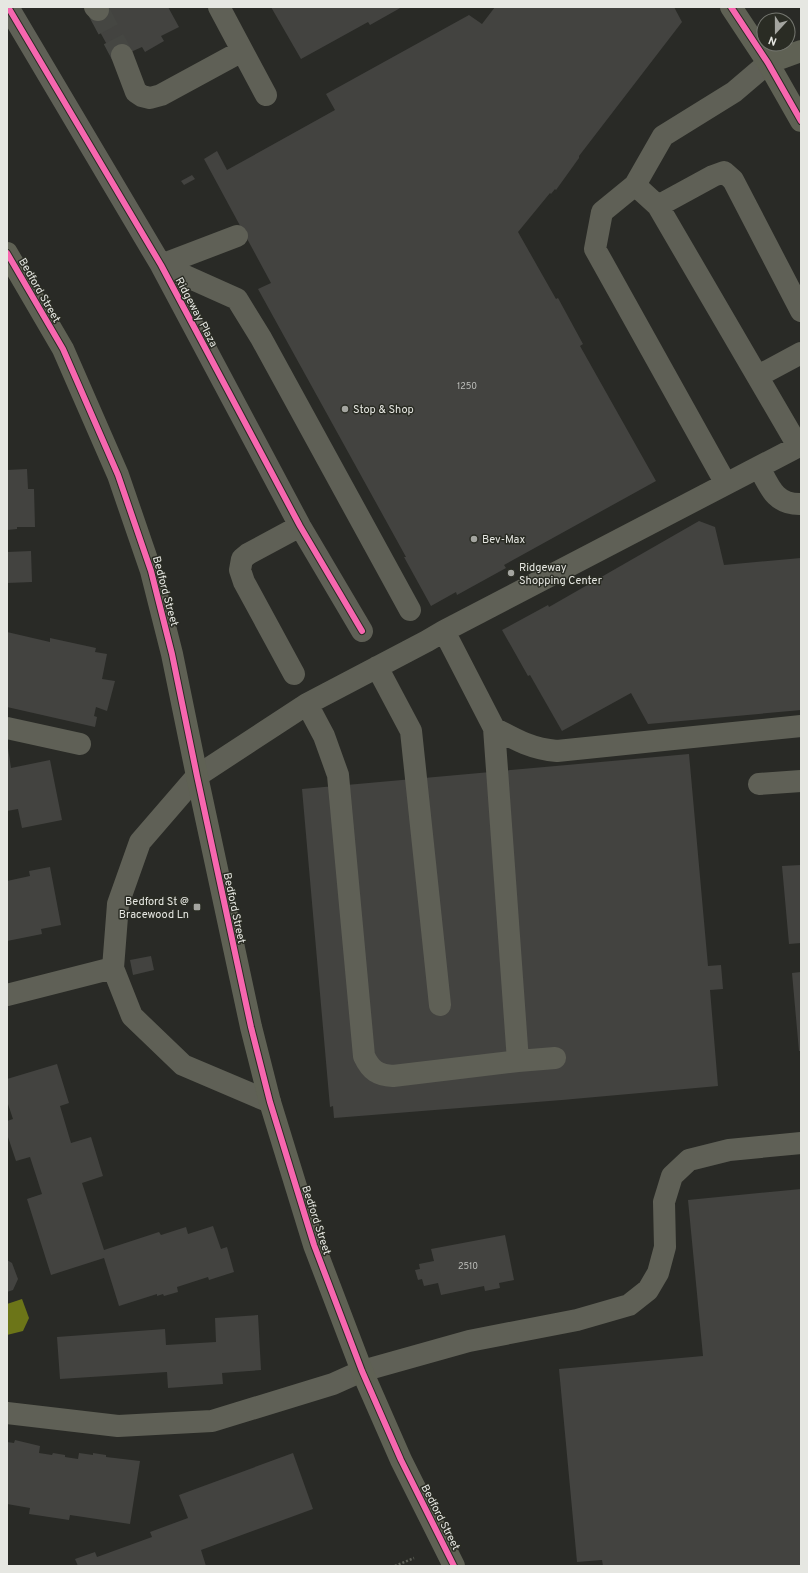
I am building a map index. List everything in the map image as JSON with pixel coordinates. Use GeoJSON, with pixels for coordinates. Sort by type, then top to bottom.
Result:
{"type":"FeatureCollection","features":[{"type":"Feature","properties":{"kind":"main road"},"geometry":{"type":"LineString","coordinates":[[731,7],[768,63],[801,121]]}},
{"type":"Feature","properties":{"kind":"main road"},"geometry":{"type":"LineString","coordinates":[[768,63],[801,51]]}},
{"type":"Feature","properties":{"kind":"main road","name":"Bedford Street"},"geometry":{"type":"LineString","coordinates":[[7,252],[63,349],[118,476],[151,571],[172,654],[251,1027],[270,1102],[314,1245],[362,1371],[401,1460],[454,1566]]}},
{"type":"Feature","properties":{"kind":"street","name":"Ridgeway Plaza"},"geometry":{"type":"LineString","coordinates":[[8,7],[161,265],[300,526],[362,631]]}},
{"type":"Feature","properties":{"kind":"street"},"geometry":{"type":"LineString","coordinates":[[219,7],[266,94]]}},
{"type":"Feature","properties":{"kind":"street"},"geometry":{"type":"LineString","coordinates":[[122,55],[136,92],[142,96],[150,98],[161,95],[242,51]]}},
{"type":"Feature","properties":{"kind":"street"},"geometry":{"type":"LineString","coordinates":[[726,484],[595,249],[602,212],[635,185],[663,136],[734,92],[768,63]]}},
{"type":"Feature","properties":{"kind":"street"},"geometry":{"type":"LineString","coordinates":[[658,206],[713,176],[724,172],[732,180],[801,310]]}},
{"type":"Feature","properties":{"kind":"street"},"geometry":{"type":"LineString","coordinates":[[270,1102],[183,1065],[132,1016],[113,968],[118,904],[140,842],[197,776],[307,704],[427,641],[444,630],[800,445],[658,206],[635,185]]}},
{"type":"Feature","properties":{"kind":"street"},"geometry":{"type":"LineString","coordinates":[[161,265],[237,236]]}},
{"type":"Feature","properties":{"kind":"street"},"geometry":{"type":"LineString","coordinates":[[161,265],[237,299],[261,338],[410,610]]}},
{"type":"Feature","properties":{"kind":"street"},"geometry":{"type":"LineString","coordinates":[[758,376],[801,353]]}},
{"type":"Feature","properties":{"kind":"street"},"geometry":{"type":"LineString","coordinates":[[758,467],[770,489],[781,500],[788,503],[801,504]]}},
{"type":"Feature","properties":{"kind":"street"},"geometry":{"type":"LineString","coordinates":[[294,674],[244,582],[240,570],[242,559],[248,554],[300,526]]}},
{"type":"Feature","properties":{"kind":"street"},"geometry":{"type":"LineString","coordinates":[[444,630],[494,728],[518,1061]]}},
{"type":"Feature","properties":{"kind":"street"},"geometry":{"type":"LineString","coordinates":[[377,667],[411,732],[440,1005]]}},
{"type":"Feature","properties":{"kind":"street"},"geometry":{"type":"LineString","coordinates":[[307,704],[324,736],[338,775],[364,1056],[368,1065],[380,1075],[393,1076],[555,1058]]}},
{"type":"Feature","properties":{"kind":"street"},"geometry":{"type":"LineString","coordinates":[[494,728],[517,741],[561,757],[801,726]]}},
{"type":"Feature","properties":{"kind":"street"},"geometry":{"type":"LineString","coordinates":[[7,728],[80,744]]}},
{"type":"Feature","properties":{"kind":"street"},"geometry":{"type":"LineString","coordinates":[[759,784],[801,781]]}},
{"type":"Feature","properties":{"kind":"street"},"geometry":{"type":"LineString","coordinates":[[7,995],[113,968]]}},
{"type":"Feature","properties":{"kind":"street"},"geometry":{"type":"LineString","coordinates":[[7,1413],[118,1426],[212,1421],[333,1384],[362,1371],[469,1341],[577,1320],[629,1305],[648,1290],[658,1273],[665,1247],[664,1202],[672,1176],[689,1160],[730,1150],[801,1143]]}},
{"type":"Feature","properties":{"kind":"path"},"geometry":{"type":"LineString","coordinates":[[395,1566],[414,1558]]}},
{"type":"Feature","properties":{"kind":"shaded area"},"geometry":{"type":"Polygon","coordinates":[[[22,1299],[29,1318],[23,1331],[7,1335],[7,1304],[22,1299]]]}},
{"type":"Feature","properties":{"kind":"building"},"geometry":{"type":"Polygon","coordinates":[[[103,7],[168,7],[179,27],[161,36],[164,41],[145,52],[142,47],[115,59],[90,14],[103,7]]]}},
{"type":"Feature","properties":{"kind":"building"},"geometry":{"type":"Polygon","coordinates":[[[271,7],[402,7],[370,25],[368,22],[301,59],[271,7]]]}},
{"type":"Feature","properties":{"kind":"building"},"geometry":{"type":"Polygon","coordinates":[[[495,7],[674,7],[682,22],[579,156],[556,190],[555,189],[551,194],[550,193],[518,232],[556,299],[558,298],[583,344],[580,346],[656,481],[504,565],[506,568],[457,595],[456,592],[431,606],[404,557],[406,557],[258,289],[271,283],[204,159],[217,151],[227,170],[335,110],[326,94],[469,15],[482,24],[495,7]]]}},
{"type":"Feature","properties":{"kind":"building"},"geometry":{"type":"Polygon","coordinates":[[[192,175],[195,179],[184,185],[181,181],[192,175]]]}},
{"type":"Feature","properties":{"kind":"building"},"geometry":{"type":"Polygon","coordinates":[[[27,469],[28,489],[34,489],[35,527],[17,527],[17,529],[7,530],[7,470],[27,469]]]}},
{"type":"Feature","properties":{"kind":"building"},"geometry":{"type":"Polygon","coordinates":[[[699,521],[715,527],[724,565],[801,558],[801,710],[648,724],[631,693],[562,731],[502,630],[548,605],[549,607],[699,521]]]}},
{"type":"Feature","properties":{"kind":"building"},"geometry":{"type":"Polygon","coordinates":[[[31,551],[32,582],[7,583],[7,552],[31,551]]]}},
{"type":"Feature","properties":{"kind":"building"},"geometry":{"type":"Polygon","coordinates":[[[7,632],[50,642],[50,638],[96,648],[95,652],[107,654],[102,679],[115,681],[107,711],[96,707],[94,716],[97,717],[95,727],[7,707],[7,632]]]}},
{"type":"Feature","properties":{"kind":"building"},"geometry":{"type":"Polygon","coordinates":[[[8,748],[11,768],[50,760],[62,820],[22,828],[18,809],[7,811],[8,748]]]}},
{"type":"Feature","properties":{"kind":"building"},"geometry":{"type":"Polygon","coordinates":[[[689,754],[708,966],[721,965],[723,989],[710,990],[718,1086],[334,1118],[333,1106],[330,1107],[302,789],[689,754]]]}},
{"type":"Feature","properties":{"kind":"building"},"geometry":{"type":"Polygon","coordinates":[[[801,865],[801,943],[789,944],[782,866],[801,865]]]}},
{"type":"Feature","properties":{"kind":"building"},"geometry":{"type":"Polygon","coordinates":[[[50,867],[61,925],[41,929],[42,934],[7,941],[7,881],[30,876],[29,871],[50,867]]]}},
{"type":"Feature","properties":{"kind":"building"},"geometry":{"type":"Polygon","coordinates":[[[151,956],[154,970],[133,975],[130,960],[151,956]]]}},
{"type":"Feature","properties":{"kind":"building"},"geometry":{"type":"Polygon","coordinates":[[[801,972],[801,1051],[799,1051],[792,973],[801,972]]]}},
{"type":"Feature","properties":{"kind":"building"},"geometry":{"type":"Polygon","coordinates":[[[57,1064],[69,1103],[60,1106],[71,1143],[91,1137],[103,1176],[82,1183],[104,1250],[159,1232],[161,1235],[186,1227],[188,1234],[213,1226],[221,1249],[227,1247],[234,1272],[209,1280],[208,1277],[177,1287],[178,1292],[164,1296],[163,1294],[157,1296],[157,1294],[119,1306],[104,1258],[51,1275],[27,1199],[42,1194],[30,1157],[16,1161],[7,1134],[7,1121],[13,1119],[7,1101],[7,1079],[57,1064]]]}},
{"type":"Feature","properties":{"kind":"building"},"geometry":{"type":"Polygon","coordinates":[[[801,1189],[801,1566],[603,1566],[602,1560],[577,1562],[559,1369],[703,1356],[688,1200],[801,1189]]]}},
{"type":"Feature","properties":{"kind":"building"},"geometry":{"type":"Polygon","coordinates":[[[505,1235],[514,1280],[499,1283],[500,1288],[485,1291],[484,1286],[441,1295],[438,1283],[424,1286],[422,1279],[418,1280],[415,1270],[420,1269],[419,1264],[434,1261],[431,1249],[505,1235]]]}},
{"type":"Feature","properties":{"kind":"building"},"geometry":{"type":"Polygon","coordinates":[[[7,1260],[12,1263],[18,1279],[13,1290],[7,1292],[7,1260]]]}},
{"type":"Feature","properties":{"kind":"building"},"geometry":{"type":"Polygon","coordinates":[[[258,1315],[261,1370],[222,1373],[223,1384],[168,1388],[167,1372],[60,1379],[57,1337],[165,1329],[166,1345],[216,1342],[215,1318],[258,1315]]]}},
{"type":"Feature","properties":{"kind":"building"},"geometry":{"type":"Polygon","coordinates":[[[15,1440],[40,1446],[39,1453],[52,1455],[53,1453],[78,1459],[79,1453],[93,1455],[93,1453],[106,1455],[106,1457],[140,1461],[130,1524],[70,1515],[69,1520],[29,1514],[30,1508],[7,1504],[7,1442],[14,1443],[15,1440]]]}},
{"type":"Feature","properties":{"kind":"building"},"geometry":{"type":"Polygon","coordinates":[[[293,1453],[313,1509],[201,1550],[206,1566],[78,1566],[75,1559],[95,1552],[97,1557],[152,1537],[150,1532],[188,1518],[179,1495],[293,1453]]]}},
{"type":"Feature","properties":{"kind":"tunnel"},"geometry":{"type":"LineString","coordinates":[[98,10],[122,55]]}},
{"type":"Feature","properties":{"kind":"cycle path"},"geometry":{"type":"LineString","coordinates":[[8,7],[161,265],[300,526],[362,631]]}},
{"type":"Feature","properties":{"kind":"cycle path"},"geometry":{"type":"LineString","coordinates":[[731,7],[768,63],[801,121]]}},
{"type":"Feature","properties":{"kind":"cycle path"},"geometry":{"type":"LineString","coordinates":[[7,253],[63,349],[118,475],[151,571],[172,654],[251,1027],[270,1102],[314,1245],[362,1371],[401,1460],[454,1566]]}},
{"type":"Feature","properties":{"kind":"place","name":"Stop & Shop"},"geometry":{"type":"Point","coordinates":[345,409]}},
{"type":"Feature","properties":{"kind":"place","name":"Bev-Max"},"geometry":{"type":"Point","coordinates":[474,539]}},
{"type":"Feature","properties":{"kind":"place","name":"Ridgeway Shopping Center"},"geometry":{"type":"Point","coordinates":[511,573]}},
{"type":"Feature","properties":{"kind":"place","name":"Bedford St @ Bracewood Ln"},"geometry":{"type":"Point","coordinates":[197,907]}}]}
